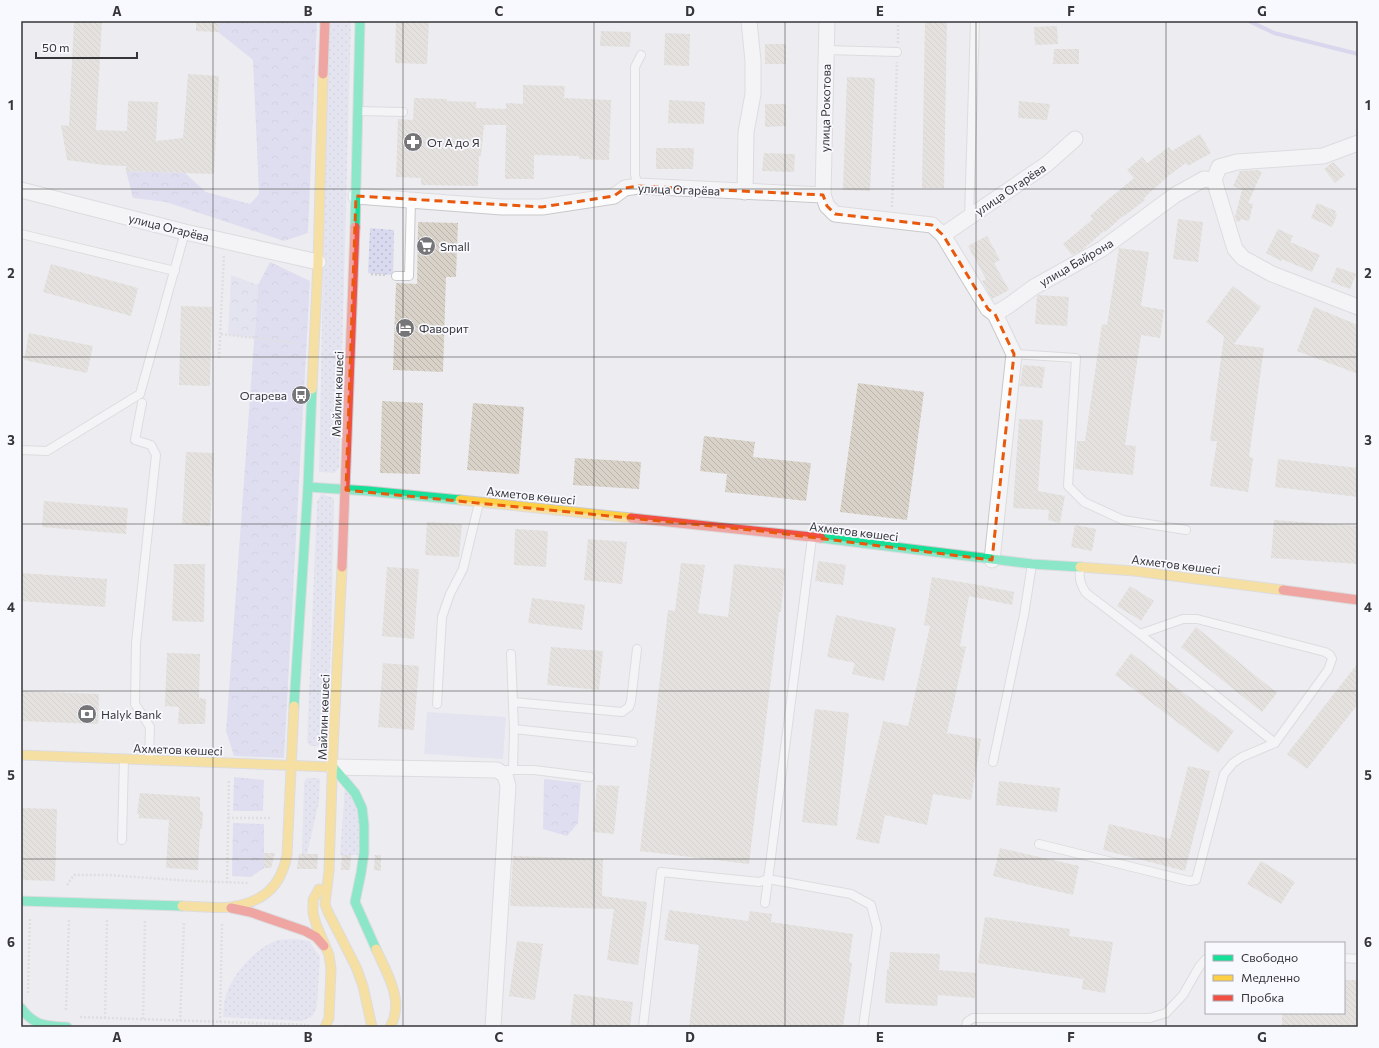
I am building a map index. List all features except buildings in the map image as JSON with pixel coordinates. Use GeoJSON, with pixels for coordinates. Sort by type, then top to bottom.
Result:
{"type":"FeatureCollection","features":[{"type":"Feature","properties":{"kind":"street","name":"Майлин көшесі"},"geometry":{"type":"LineString","coordinates":[[224,908],[250,903],[263,897],[282,876],[286,866],[290,766],[308,487],[318,262],[325,21]]}},
{"type":"Feature","properties":{"kind":"street","name":"Майлин көшесі"},"geometry":{"type":"LineString","coordinates":[[360,21],[356,196],[346,490],[329,871],[325,904],[363,986],[372,1027]]}},
{"type":"Feature","properties":{"kind":"street"},"geometry":{"type":"LineString","coordinates":[[745,192],[746,132],[753,94],[749,21]]}},
{"type":"Feature","properties":{"kind":"street","name":"улица Рокотова"},"geometry":{"type":"LineString","coordinates":[[823,195],[827,21]]}},
{"type":"Feature","properties":{"kind":"street","name":"улица Огарёва"},"geometry":{"type":"LineString","coordinates":[[943,235],[1047,164],[1075,139]]}},
{"type":"Feature","properties":{"kind":"street"},"geometry":{"type":"LineString","coordinates":[[1358,143],[1323,156],[1236,162],[1219,167],[1214,180],[1236,249],[1244,258],[1272,274],[1358,306]]}},
{"type":"Feature","properties":{"kind":"street","name":"улица Байрона"},"geometry":{"type":"LineString","coordinates":[[995,314],[1034,287],[1102,249],[1175,195],[1204,179],[1214,180]]}},
{"type":"Feature","properties":{"kind":"street","name":"улица Огарёва"},"geometry":{"type":"LineString","coordinates":[[356,196],[502,207],[542,207],[614,196],[625,188],[638,186],[823,195]]}},
{"type":"Feature","properties":{"kind":"street","name":"улица Огарёва"},"geometry":{"type":"LineString","coordinates":[[21,190],[185,232],[318,262]]}},
{"type":"Feature","properties":{"kind":"street"},"geometry":{"type":"LineString","coordinates":[[823,195],[827,206],[835,214],[932,225],[943,235],[988,309],[995,314],[1014,354],[992,560]]}},
{"type":"Feature","properties":{"kind":"street","name":"Ахметов көшесі"},"geometry":{"type":"LineString","coordinates":[[308,487],[480,502],[812,538],[992,560],[1134,571],[1358,600]]}},
{"type":"Feature","properties":{"kind":"street","name":"Ахметов көшесі"},"geometry":{"type":"LineString","coordinates":[[21,755],[333,767]]}},
{"type":"Feature","properties":{"kind":"street"},"geometry":{"type":"LineString","coordinates":[[333,767],[497,770],[505,775],[508,786],[493,1027]]}},
{"type":"Feature","properties":{"kind":"street"},"geometry":{"type":"LineString","coordinates":[[333,767],[360,800],[363,812],[364,850],[355,902],[393,987],[396,1001],[394,1027]]}},
{"type":"Feature","properties":{"kind":"street"},"geometry":{"type":"LineString","coordinates":[[325,1026],[329,1014],[331,962],[314,919],[312,905],[317,892],[325,881],[329,871]]}},
{"type":"Feature","properties":{"kind":"street"},"geometry":{"type":"LineString","coordinates":[[21,901],[242,909],[304,931],[316,937],[326,949]]}},
{"type":"Feature","properties":{"kind":"street"},"geometry":{"type":"LineString","coordinates":[[21,909],[29,903],[40,901]]}},
{"type":"Feature","properties":{"kind":"street"},"geometry":{"type":"LineString","coordinates":[[21,1008],[38,1024],[45,1026],[67,1027]]}},
{"type":"Feature","properties":{"kind":"street"},"geometry":{"type":"LineString","coordinates":[[390,1027],[394,1019],[395,1012]]}},
{"type":"Feature","properties":{"kind":"lane"},"geometry":{"type":"LineString","coordinates":[[969,217],[976,21]]}},
{"type":"Feature","properties":{"kind":"lane"},"geometry":{"type":"LineString","coordinates":[[827,50],[897,52]]}},
{"type":"Feature","properties":{"kind":"lane"},"geometry":{"type":"LineString","coordinates":[[638,186],[635,175],[635,66],[641,55]]}},
{"type":"Feature","properties":{"kind":"lane"},"geometry":{"type":"LineString","coordinates":[[358,111],[403,112]]}},
{"type":"Feature","properties":{"kind":"lane"},"geometry":{"type":"LineString","coordinates":[[396,276],[409,276],[411,200]]}},
{"type":"Feature","properties":{"kind":"lane"},"geometry":{"type":"LineString","coordinates":[[21,450],[48,451],[140,394],[185,232]]}},
{"type":"Feature","properties":{"kind":"lane"},"geometry":{"type":"LineString","coordinates":[[21,234],[175,272]]}},
{"type":"Feature","properties":{"kind":"lane"},"geometry":{"type":"LineString","coordinates":[[1014,354],[1076,358],[1068,486],[1084,502],[1123,520],[1186,530]]}},
{"type":"Feature","properties":{"kind":"lane"},"geometry":{"type":"LineString","coordinates":[[142,404],[135,440],[151,445],[156,455],[136,643],[135,704],[150,727],[149,760]]}},
{"type":"Feature","properties":{"kind":"lane"},"geometry":{"type":"LineString","coordinates":[[437,704],[442,617],[450,594],[463,569],[480,502]]}},
{"type":"Feature","properties":{"kind":"lane"},"geometry":{"type":"LineString","coordinates":[[765,903],[812,538]]}},
{"type":"Feature","properties":{"kind":"lane"},"geometry":{"type":"LineString","coordinates":[[993,762],[1024,615],[1032,564]]}},
{"type":"Feature","properties":{"kind":"lane"},"geometry":{"type":"LineString","coordinates":[[1080,567],[1079,579],[1081,587],[1086,593],[1140,634],[1274,743]]}},
{"type":"Feature","properties":{"kind":"lane"},"geometry":{"type":"LineString","coordinates":[[1039,844],[1189,881],[1196,880],[1224,774],[1233,763],[1242,757],[1274,743],[1328,670],[1332,659],[1330,655],[1325,652],[1197,619],[1183,620],[1140,634]]}},
{"type":"Feature","properties":{"kind":"lane"},"geometry":{"type":"LineString","coordinates":[[513,702],[622,712],[629,707],[631,701],[637,649]]}},
{"type":"Feature","properties":{"kind":"lane"},"geometry":{"type":"LineString","coordinates":[[511,654],[514,729],[513,770]]}},
{"type":"Feature","properties":{"kind":"lane"},"geometry":{"type":"LineString","coordinates":[[514,729],[633,742]]}},
{"type":"Feature","properties":{"kind":"lane"},"geometry":{"type":"LineString","coordinates":[[122,840],[124,759]]}},
{"type":"Feature","properties":{"kind":"lane"},"geometry":{"type":"LineString","coordinates":[[497,770],[534,770],[590,777]]}},
{"type":"Feature","properties":{"kind":"lane"},"geometry":{"type":"LineString","coordinates":[[643,1027],[661,872],[759,882],[768,879],[851,894],[871,905],[876,928],[863,1027]]}},
{"type":"Feature","properties":{"kind":"lane"},"geometry":{"type":"LineString","coordinates":[[1345,958],[1358,959]]}},
{"type":"Feature","properties":{"kind":"lane"},"geometry":{"type":"LineString","coordinates":[[966,1027],[967,1022],[973,1018],[1150,1018],[1166,1013],[1184,995],[1199,967],[1205,960]]}},
{"type":"Feature","properties":{"kind":"path"},"geometry":{"type":"LineString","coordinates":[[892,220],[898,21]]}},
{"type":"Feature","properties":{"kind":"path"},"geometry":{"type":"LineString","coordinates":[[220,358],[225,241]]}},
{"type":"Feature","properties":{"kind":"path"},"geometry":{"type":"LineString","coordinates":[[368,273],[396,276]]}},
{"type":"Feature","properties":{"kind":"path"},"geometry":{"type":"LineString","coordinates":[[221,334],[295,343]]}},
{"type":"Feature","properties":{"kind":"path"},"geometry":{"type":"LineString","coordinates":[[227,883],[229,778]]}},
{"type":"Feature","properties":{"kind":"path"},"geometry":{"type":"LineString","coordinates":[[228,818],[273,818],[272,825]]}},
{"type":"Feature","properties":{"kind":"path"},"geometry":{"type":"LineString","coordinates":[[60,885],[68,885],[74,875],[108,875],[192,882],[252,882]]}},
{"type":"Feature","properties":{"kind":"path"},"geometry":{"type":"LineString","coordinates":[[28,996],[30,913]]}},
{"type":"Feature","properties":{"kind":"path"},"geometry":{"type":"LineString","coordinates":[[66,1016],[69,914]]}},
{"type":"Feature","properties":{"kind":"path"},"geometry":{"type":"LineString","coordinates":[[105,1018],[107,916]]}},
{"type":"Feature","properties":{"kind":"path"},"geometry":{"type":"LineString","coordinates":[[143,1019],[145,916]]}},
{"type":"Feature","properties":{"kind":"path"},"geometry":{"type":"LineString","coordinates":[[180,1021],[184,918]]}},
{"type":"Feature","properties":{"kind":"path"},"geometry":{"type":"LineString","coordinates":[[220,1022],[222,919]]}},
{"type":"Feature","properties":{"kind":"path"},"geometry":{"type":"LineString","coordinates":[[78,1017],[358,1027]]}},
{"type":"Feature","properties":{"kind":"highlighted area"},"geometry":{"type":"Polygon","coordinates":[[[638,186],[823,195],[827,206],[835,214],[932,225],[943,235],[988,309],[995,314],[1014,354],[992,560],[762,531],[346,490],[356,196],[542,207],[614,196],[625,188],[638,186]]]}},
{"type":"Feature","properties":{"kind":"green space"},"geometry":{"type":"Polygon","coordinates":[[[219,21],[317,21],[308,233],[284,241],[166,202],[133,198],[126,171],[185,173],[206,192],[250,204],[259,194],[253,60],[218,32],[219,21]]]}},
{"type":"Feature","properties":{"kind":"green space"},"geometry":{"type":"Polygon","coordinates":[[[328,21],[351,21],[339,468],[334,473],[319,472],[328,21]]]}},
{"type":"Feature","properties":{"kind":"green space"},"geometry":{"type":"Polygon","coordinates":[[[370,228],[394,230],[393,275],[368,273],[370,228]]]}},
{"type":"Feature","properties":{"kind":"green space"},"geometry":{"type":"Polygon","coordinates":[[[270,262],[310,281],[284,758],[234,756],[226,731],[258,285],[270,262]]]}},
{"type":"Feature","properties":{"kind":"green space"},"geometry":{"type":"Polygon","coordinates":[[[231,275],[258,285],[255,338],[228,335],[231,275]]]}},
{"type":"Feature","properties":{"kind":"green space"},"geometry":{"type":"Polygon","coordinates":[[[321,494],[334,498],[331,647],[326,739],[320,746],[310,746],[307,742],[317,502],[321,494]]]}},
{"type":"Feature","properties":{"kind":"green space"},"geometry":{"type":"Polygon","coordinates":[[[427,712],[506,717],[503,759],[424,754],[427,712]]]}},
{"type":"Feature","properties":{"kind":"green space"},"geometry":{"type":"Polygon","coordinates":[[[234,777],[264,780],[263,811],[233,811],[234,777]]]}},
{"type":"Feature","properties":{"kind":"green space"},"geometry":{"type":"Polygon","coordinates":[[[307,778],[320,779],[319,802],[307,854],[302,854],[304,782],[307,778]]]}},
{"type":"Feature","properties":{"kind":"green space"},"geometry":{"type":"Polygon","coordinates":[[[544,779],[581,783],[578,823],[567,836],[543,829],[544,779]]]}},
{"type":"Feature","properties":{"kind":"green space"},"geometry":{"type":"Polygon","coordinates":[[[345,786],[359,813],[358,855],[340,855],[345,786]]]}},
{"type":"Feature","properties":{"kind":"green space"},"geometry":{"type":"Polygon","coordinates":[[[233,823],[264,824],[264,868],[251,877],[232,876],[233,823]]]}},
{"type":"Feature","properties":{"kind":"green space"},"geometry":{"type":"Polygon","coordinates":[[[297,939],[309,941],[320,957],[317,1006],[314,1014],[302,1021],[223,1017],[224,1003],[228,990],[232,981],[245,964],[261,949],[278,940],[297,939]]]}},
{"type":"Feature","properties":{"kind":"waterway"},"geometry":{"type":"LineString","coordinates":[[1249,21],[1274,33],[1358,54]]}},
{"type":"Feature","properties":{"kind":"traffic: fast"},"geometry":{"type":"LineString","coordinates":[[355,227],[360,21]]}},
{"type":"Feature","properties":{"kind":"traffic: fast"},"geometry":{"type":"LineString","coordinates":[[294,706],[308,487],[312,389]]}},
{"type":"Feature","properties":{"kind":"traffic: fast"},"geometry":{"type":"LineString","coordinates":[[308,487],[460,500]]}},
{"type":"Feature","properties":{"kind":"traffic: fast"},"geometry":{"type":"LineString","coordinates":[[821,538],[1032,564],[1080,567]]}},
{"type":"Feature","properties":{"kind":"traffic: fast"},"geometry":{"type":"LineString","coordinates":[[333,767],[355,793],[362,808],[364,825],[364,853],[355,902],[376,949]]}},
{"type":"Feature","properties":{"kind":"traffic: fast"},"geometry":{"type":"LineString","coordinates":[[21,901],[182,906]]}},
{"type":"Feature","properties":{"kind":"traffic: fast"},"geometry":{"type":"LineString","coordinates":[[21,1008],[36,1022],[53,1026],[67,1027]]}},
{"type":"Feature","properties":{"kind":"traffic: slow"},"geometry":{"type":"LineString","coordinates":[[312,389],[318,262],[323,74]]}},
{"type":"Feature","properties":{"kind":"traffic: slow"},"geometry":{"type":"LineString","coordinates":[[460,500],[631,518]]}},
{"type":"Feature","properties":{"kind":"traffic: slow"},"geometry":{"type":"LineString","coordinates":[[328,912],[325,904],[329,871],[342,567]]}},
{"type":"Feature","properties":{"kind":"traffic: slow"},"geometry":{"type":"LineString","coordinates":[[1080,567],[1134,571],[1283,590]]}},
{"type":"Feature","properties":{"kind":"traffic: slow"},"geometry":{"type":"LineString","coordinates":[[182,906],[219,908],[242,905],[261,897],[269,891],[280,876],[287,855],[294,706]]}},
{"type":"Feature","properties":{"kind":"traffic: slow"},"geometry":{"type":"LineString","coordinates":[[21,755],[333,767]]}},
{"type":"Feature","properties":{"kind":"traffic: slow"},"geometry":{"type":"LineString","coordinates":[[319,889],[313,900],[313,913],[329,955],[331,969],[329,1018],[325,1027]]}},
{"type":"Feature","properties":{"kind":"traffic: slow"},"geometry":{"type":"LineString","coordinates":[[328,912],[356,967],[363,986],[372,1027]]}},
{"type":"Feature","properties":{"kind":"traffic: slow"},"geometry":{"type":"LineString","coordinates":[[376,949],[393,988],[395,998],[396,1008],[390,1027]]}},
{"type":"Feature","properties":{"kind":"traffic: jam"},"geometry":{"type":"LineString","coordinates":[[323,74],[325,21]]}},
{"type":"Feature","properties":{"kind":"traffic: jam"},"geometry":{"type":"LineString","coordinates":[[342,567],[355,227]]}},
{"type":"Feature","properties":{"kind":"traffic: jam"},"geometry":{"type":"LineString","coordinates":[[631,518],[821,538]]}},
{"type":"Feature","properties":{"kind":"traffic: jam"},"geometry":{"type":"LineString","coordinates":[[1283,590],[1358,600]]}},
{"type":"Feature","properties":{"kind":"traffic: jam"},"geometry":{"type":"LineString","coordinates":[[231,908],[250,912],[305,931],[316,937],[324,946]]}},
{"type":"Feature","properties":{"kind":"place","name":"От А до Я"},"geometry":{"type":"Point","coordinates":[413,142]}},
{"type":"Feature","properties":{"kind":"place","name":"Small"},"geometry":{"type":"Point","coordinates":[426,246]}},
{"type":"Feature","properties":{"kind":"place","name":"Фаворит"},"geometry":{"type":"Point","coordinates":[405,328]}},
{"type":"Feature","properties":{"kind":"place","name":"Огарева"},"geometry":{"type":"Point","coordinates":[301,395]}},
{"type":"Feature","properties":{"kind":"place","name":"Halyk Bank"},"geometry":{"type":"Point","coordinates":[87,714]}}]}
